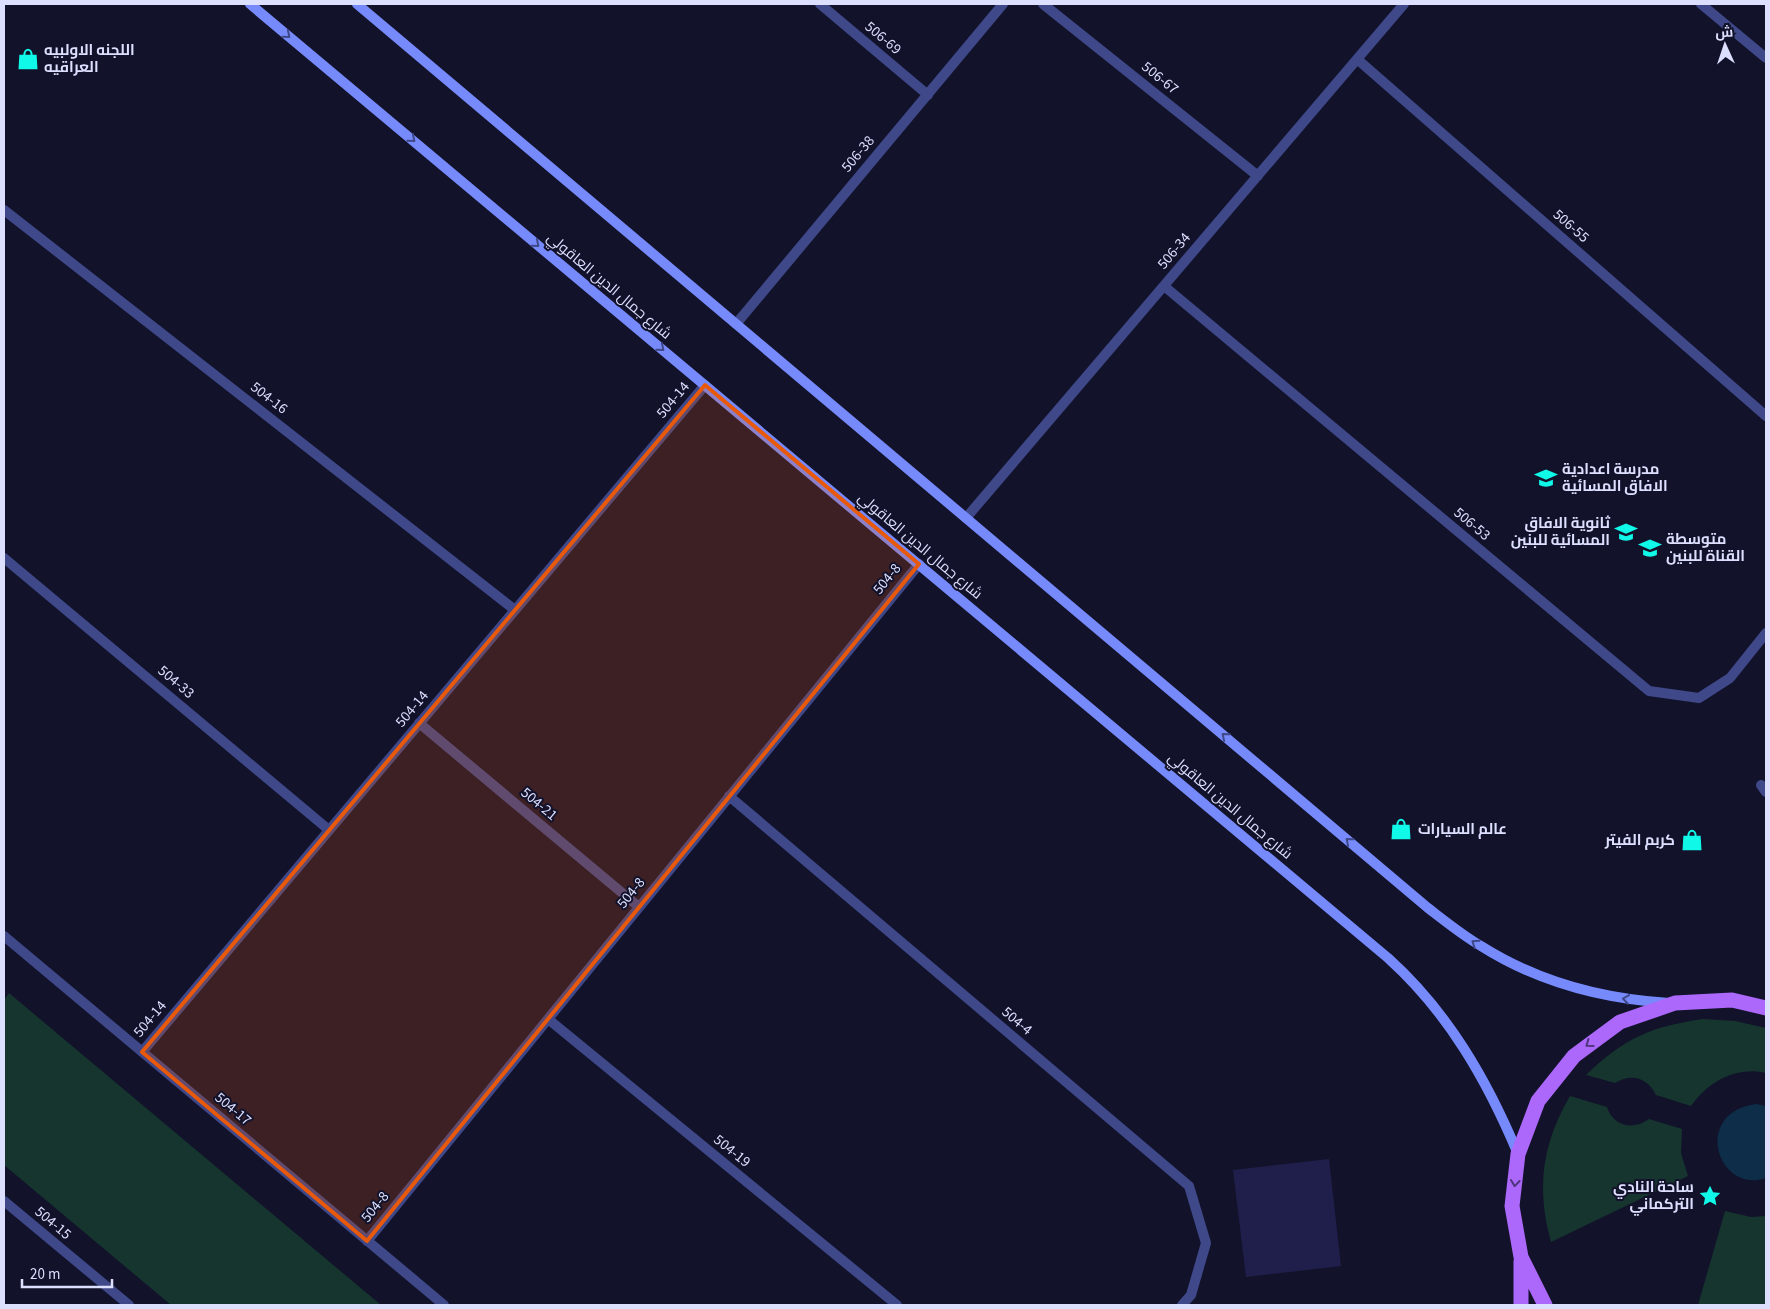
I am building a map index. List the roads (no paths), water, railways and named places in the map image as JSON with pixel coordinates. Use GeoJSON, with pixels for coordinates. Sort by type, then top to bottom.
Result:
{"type":"FeatureCollection","features":[{"type":"Feature","properties":{"kind":"main road"},"geometry":{"type":"LineString","coordinates":[[1521,1305],[1521,1257],[1512,1206],[1518,1154],[1538,1101],[1574,1056],[1620,1022],[1675,1003],[1732,1000],[1766,1008]]}},
{"type":"Feature","properties":{"kind":"main road"},"geometry":{"type":"LineString","coordinates":[[1521,1257],[1545,1305]]}},
{"type":"Feature","properties":{"kind":"street","name":"شارع جمال الدين العاقولي"},"geometry":{"type":"LineString","coordinates":[[250,4],[1409,977],[1436,1008],[1465,1050],[1498,1108],[1518,1154]]}},
{"type":"Feature","properties":{"kind":"street"},"geometry":{"type":"LineString","coordinates":[[357,4],[1428,908],[1480,946],[1541,978],[1615,998],[1675,1003]]}},
{"type":"Feature","properties":{"kind":"street","name":"506-69"},"geometry":{"type":"LineString","coordinates":[[820,4],[928,95]]}},
{"type":"Feature","properties":{"kind":"street","name":"506-38"},"geometry":{"type":"LineString","coordinates":[[736,324],[1003,4]]}},
{"type":"Feature","properties":{"kind":"street","name":"506-67"},"geometry":{"type":"LineString","coordinates":[[1043,4],[1258,176]]}},
{"type":"Feature","properties":{"kind":"street","name":"506-34"},"geometry":{"type":"LineString","coordinates":[[966,518],[1404,4]]}},
{"type":"Feature","properties":{"kind":"street"},"geometry":{"type":"LineString","coordinates":[[1701,4],[1766,58]]}},
{"type":"Feature","properties":{"kind":"street","name":"506-55"},"geometry":{"type":"LineString","coordinates":[[1357,59],[1766,416]]}},
{"type":"Feature","properties":{"kind":"street","name":"504-16"},"geometry":{"type":"LineString","coordinates":[[4,210],[515,610]]}},
{"type":"Feature","properties":{"kind":"street","name":"506-53"},"geometry":{"type":"LineString","coordinates":[[1164,286],[1649,691],[1699,698],[1730,678],[1766,633]]}},
{"type":"Feature","properties":{"kind":"street","name":"504-14"},"geometry":{"type":"LineString","coordinates":[[142,1052],[705,385]]}},
{"type":"Feature","properties":{"kind":"street","name":"504-33"},"geometry":{"type":"LineString","coordinates":[[4,558],[329,830]]}},
{"type":"Feature","properties":{"kind":"street","name":"504-8"},"geometry":{"type":"LineString","coordinates":[[367,1241],[919,564]]}},
{"type":"Feature","properties":{"kind":"street","name":"504-21"},"geometry":{"type":"LineString","coordinates":[[420,723],[639,907]]}},
{"type":"Feature","properties":{"kind":"street","name":"504-4"},"geometry":{"type":"LineString","coordinates":[[729,796],[1189,1186],[1206,1243],[1191,1295],[1182,1305]]}},
{"type":"Feature","properties":{"kind":"street","name":"504-17"},"geometry":{"type":"LineString","coordinates":[[6,942],[142,1052],[444,1305]]}},
{"type":"Feature","properties":{"kind":"street","name":"504-19"},"geometry":{"type":"LineString","coordinates":[[548,1019],[897,1305]]}},
{"type":"Feature","properties":{"kind":"street","name":"504-15"},"geometry":{"type":"LineString","coordinates":[[4,1201],[128,1305]]}},
{"type":"Feature","properties":{"kind":"water"},"geometry":{"type":"Polygon","coordinates":[[[1756,1104],[1766,1106],[1766,1178],[1749,1180],[1735,1175],[1725,1164],[1719,1151],[1718,1136],[1723,1122],[1736,1110],[1756,1104]]]}},
{"type":"Feature","properties":{"kind":"place","name":"اللجنه الاولبيه العراقيه"},"geometry":{"type":"Point","coordinates":[28,59]}},
{"type":"Feature","properties":{"kind":"place","name":"مدرسة اعدادية الافاق المسائية"},"geometry":{"type":"Point","coordinates":[1546,478]}},
{"type":"Feature","properties":{"kind":"place","name":"ثانوية الافاق المسائية للبنين"},"geometry":{"type":"Point","coordinates":[1626,532]}},
{"type":"Feature","properties":{"kind":"place","name":"متوسطة القناة للبنين"},"geometry":{"type":"Point","coordinates":[1650,548]}},
{"type":"Feature","properties":{"kind":"place","name":"عالم السيارات"},"geometry":{"type":"Point","coordinates":[1401,829]}},
{"type":"Feature","properties":{"kind":"place","name":"كربم الفيتر"},"geometry":{"type":"Point","coordinates":[1692,840]}},
{"type":"Feature","properties":{"kind":"place","name":"ساحة النادي التركماني"},"geometry":{"type":"Point","coordinates":[1710,1196]}}]}
